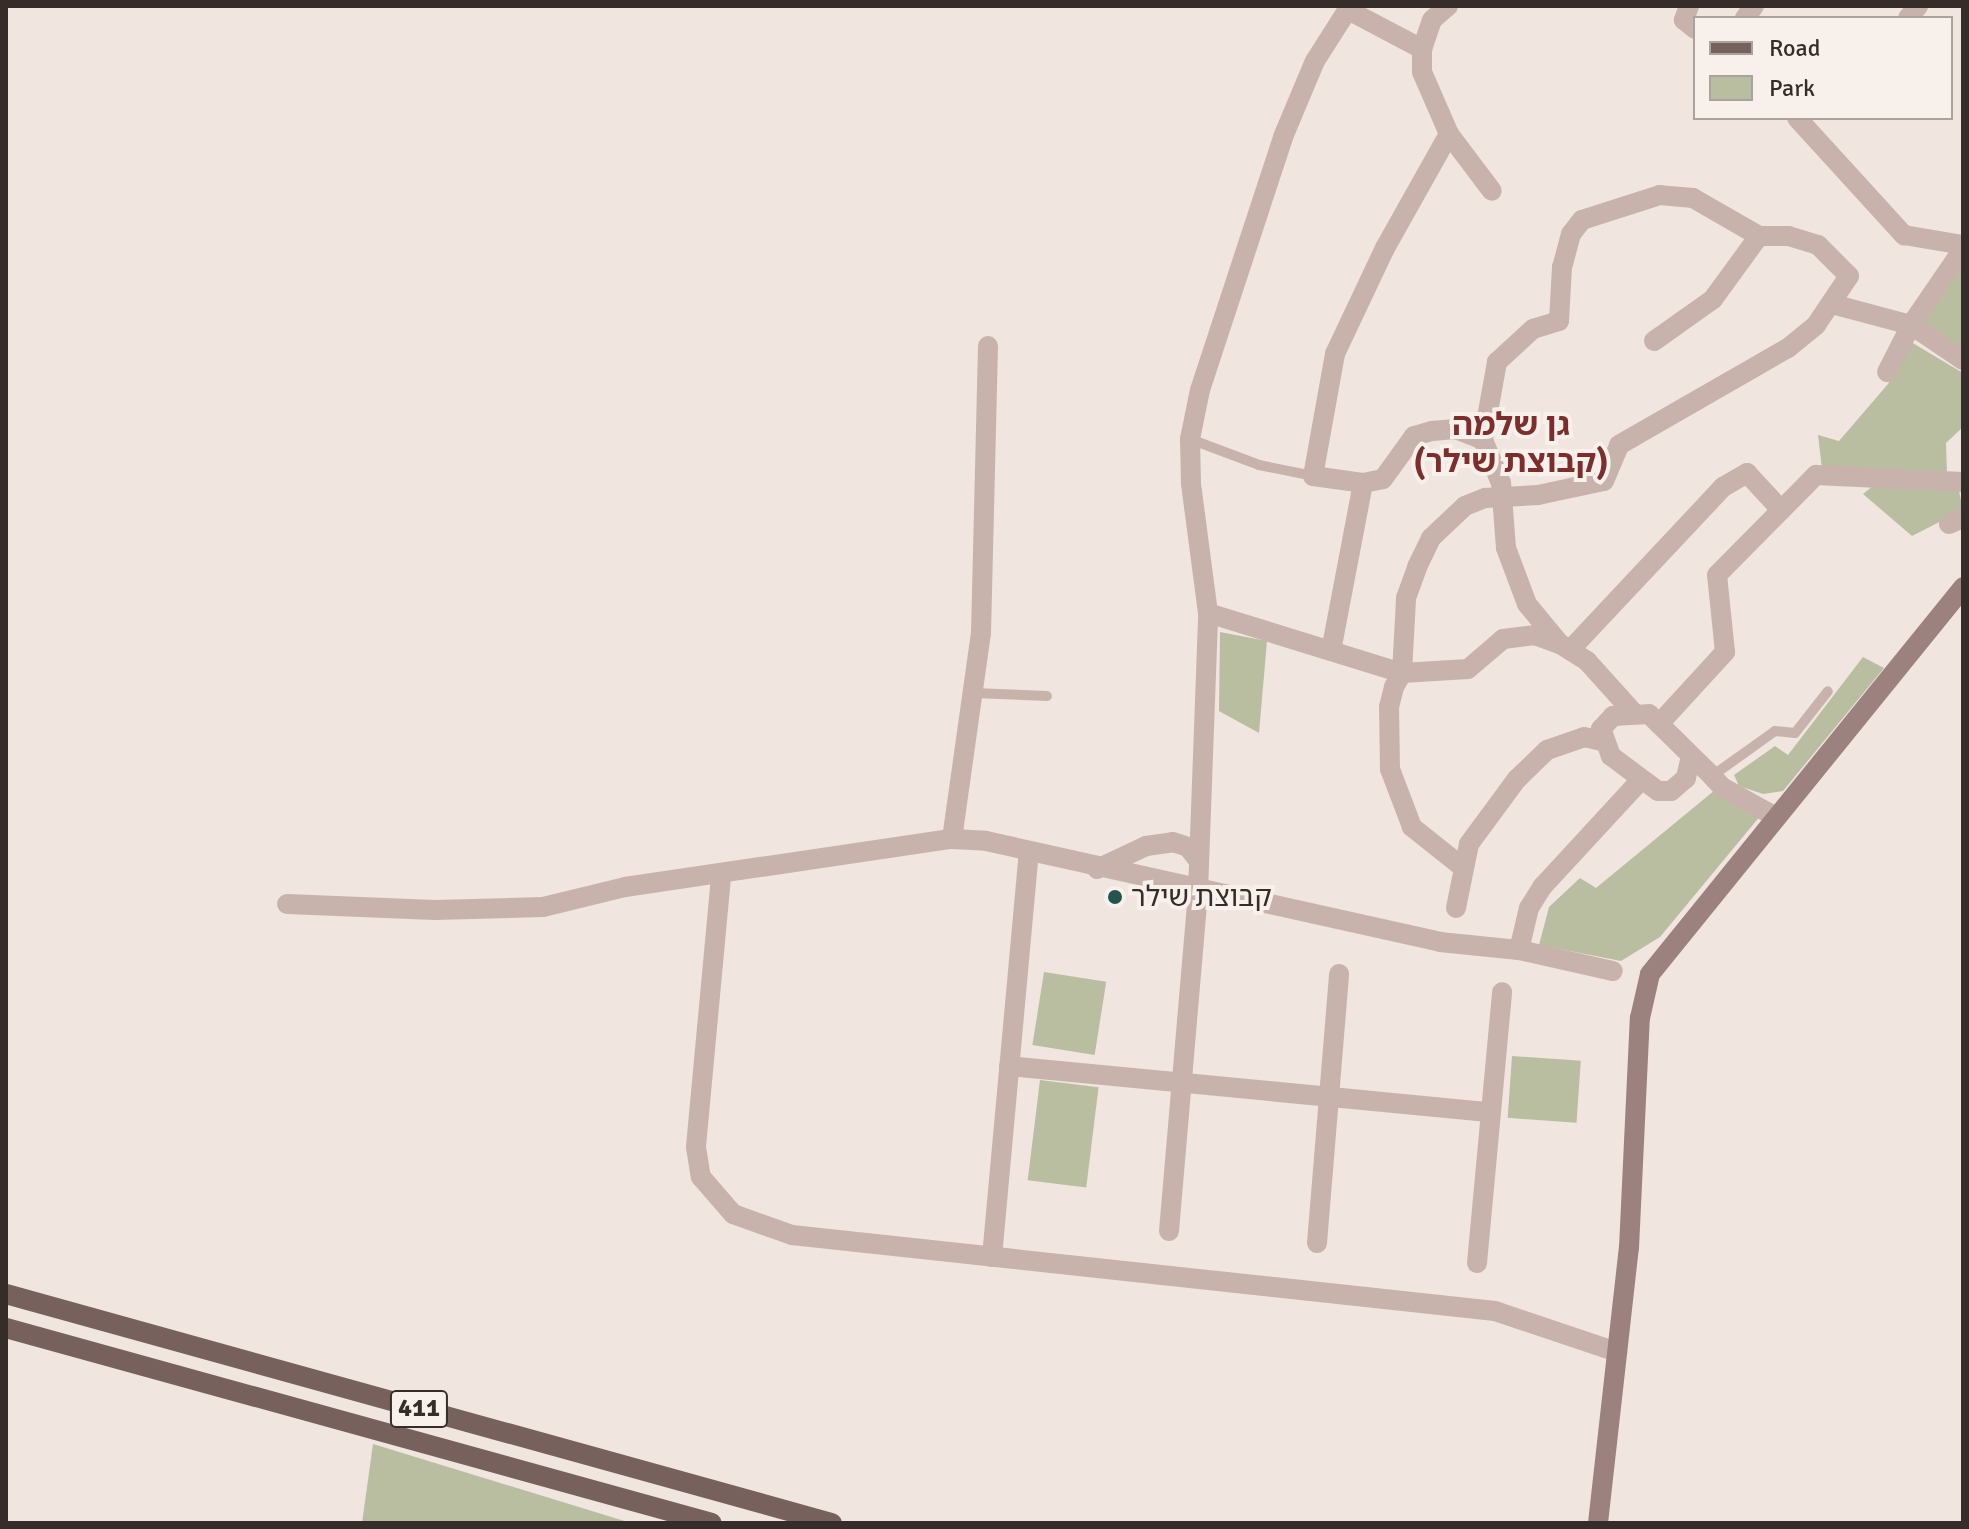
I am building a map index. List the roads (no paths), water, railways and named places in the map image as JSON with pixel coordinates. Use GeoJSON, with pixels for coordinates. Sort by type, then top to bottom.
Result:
{"type":"FeatureCollection","features":[{"type":"Feature","properties":{"kind":"main road","name":"411"},"geometry":{"type":"LineString","coordinates":[[6,1294],[832,1523]]}},
{"type":"Feature","properties":{"kind":"main road","name":"411"},"geometry":{"type":"LineString","coordinates":[[6,1328],[712,1523]]}},
{"type":"Feature","properties":{"kind":"street"},"geometry":{"type":"LineString","coordinates":[[1448,6],[1432,20],[1422,49],[1422,72],[1449,134],[1492,191]]}},
{"type":"Feature","properties":{"kind":"street"},"geometry":{"type":"LineString","coordinates":[[1689,6],[1684,20],[1693,27]]}},
{"type":"Feature","properties":{"kind":"street"},"geometry":{"type":"LineString","coordinates":[[1169,1231],[1198,892],[1208,613],[1190,439],[1200,390],[1283,137],[1315,61],[1349,8],[1422,49]]}},
{"type":"Feature","properties":{"kind":"street"},"geometry":{"type":"LineString","coordinates":[[1810,123],[1904,235],[1963,247],[1911,325],[1887,372]]}},
{"type":"Feature","properties":{"kind":"street"},"geometry":{"type":"LineString","coordinates":[[1449,134],[1385,248],[1335,354],[1313,476],[1363,483],[1383,479],[1414,436],[1455,429],[1483,440],[1492,452],[1502,494],[1514,577],[1527,604],[1565,647],[1587,661],[1633,712]]}},
{"type":"Feature","properties":{"kind":"street"},"geometry":{"type":"LineString","coordinates":[[1461,866],[1412,827],[1390,769],[1389,707],[1402,673],[1406,598],[1431,538],[1465,506],[1502,494],[1538,495],[1604,481],[1619,445],[1788,348],[1832,304],[1849,276],[1818,245],[1789,236],[1759,236],[1693,198],[1674,195],[1582,220],[1571,234],[1562,267],[1559,321],[1533,329],[1497,362],[1483,440]]}},
{"type":"Feature","properties":{"kind":"street"},"geometry":{"type":"LineString","coordinates":[[1654,341],[1713,299],[1759,236]]}},
{"type":"Feature","properties":{"kind":"street"},"geometry":{"type":"LineString","coordinates":[[1832,304],[1911,325],[1963,360]]}},
{"type":"Feature","properties":{"kind":"street"},"geometry":{"type":"LineString","coordinates":[[952,839],[981,633],[988,346]]}},
{"type":"Feature","properties":{"kind":"street"},"geometry":{"type":"LineString","coordinates":[[1565,647],[1723,487],[1747,473],[1781,510]]}},
{"type":"Feature","properties":{"kind":"street"},"geometry":{"type":"LineString","coordinates":[[1659,724],[1725,652],[1717,575],[1816,475],[1963,482]]}},
{"type":"Feature","properties":{"kind":"street"},"geometry":{"type":"LineString","coordinates":[[1331,651],[1363,483]]}},
{"type":"Feature","properties":{"kind":"street"},"geometry":{"type":"LineString","coordinates":[[1598,1523],[1629,1248],[1644,992],[1659,958],[1963,587]]}},
{"type":"Feature","properties":{"kind":"street"},"geometry":{"type":"LineString","coordinates":[[1208,613],[1402,673],[1468,669],[1503,639],[1521,635],[1565,647]]}},
{"type":"Feature","properties":{"kind":"street"},"geometry":{"type":"LineString","coordinates":[[1601,741],[1601,729],[1613,716],[1633,712],[1649,714],[1712,776],[1774,816]]}},
{"type":"Feature","properties":{"kind":"street"},"geometry":{"type":"LineString","coordinates":[[1456,908],[1461,866],[1486,815],[1547,750],[1584,737],[1601,741],[1639,782],[1671,791],[1686,778],[1691,756]]}},
{"type":"Feature","properties":{"kind":"street"},"geometry":{"type":"LineString","coordinates":[[1519,950],[1529,908],[1543,886],[1639,782]]}},
{"type":"Feature","properties":{"kind":"street"},"geometry":{"type":"LineString","coordinates":[[287,904],[435,910],[543,907],[625,887],[721,877],[952,839],[1029,852],[1198,892],[1440,942],[1519,950],[1613,971]]}},
{"type":"Feature","properties":{"kind":"street"},"geometry":{"type":"LineString","coordinates":[[1097,869],[1146,846],[1173,842],[1188,847],[1199,861]]}},
{"type":"Feature","properties":{"kind":"street"},"geometry":{"type":"LineString","coordinates":[[992,1257],[1029,852]]}},
{"type":"Feature","properties":{"kind":"street"},"geometry":{"type":"LineString","coordinates":[[721,877],[696,1147],[701,1177],[733,1214],[763,1229],[1495,1311],[1617,1352]]}},
{"type":"Feature","properties":{"kind":"street"},"geometry":{"type":"LineString","coordinates":[[1317,1243],[1339,974]]}},
{"type":"Feature","properties":{"kind":"street"},"geometry":{"type":"LineString","coordinates":[[1477,1263],[1502,992]]}},
{"type":"Feature","properties":{"kind":"street"},"geometry":{"type":"LineString","coordinates":[[1009,1066],[1491,1112]]}},
{"type":"Feature","properties":{"kind":"lane"},"geometry":{"type":"LineString","coordinates":[[1190,439],[1259,465],[1313,476]]}},
{"type":"Feature","properties":{"kind":"lane"},"geometry":{"type":"LineString","coordinates":[[1712,776],[1775,731],[1795,733],[1828,691]]}},
{"type":"Feature","properties":{"kind":"lane"},"geometry":{"type":"LineString","coordinates":[[974,693],[1047,696]]}},
{"type":"Feature","properties":{"kind":"place","name":"קבוצת שילר"},"geometry":{"type":"Point","coordinates":[1115,897]}},
{"type":"Feature","properties":{"kind":"district","name":"גן שלמה (קבוצת שילר)"},"geometry":{"type":"Point","coordinates":[1511,444]}}]}
